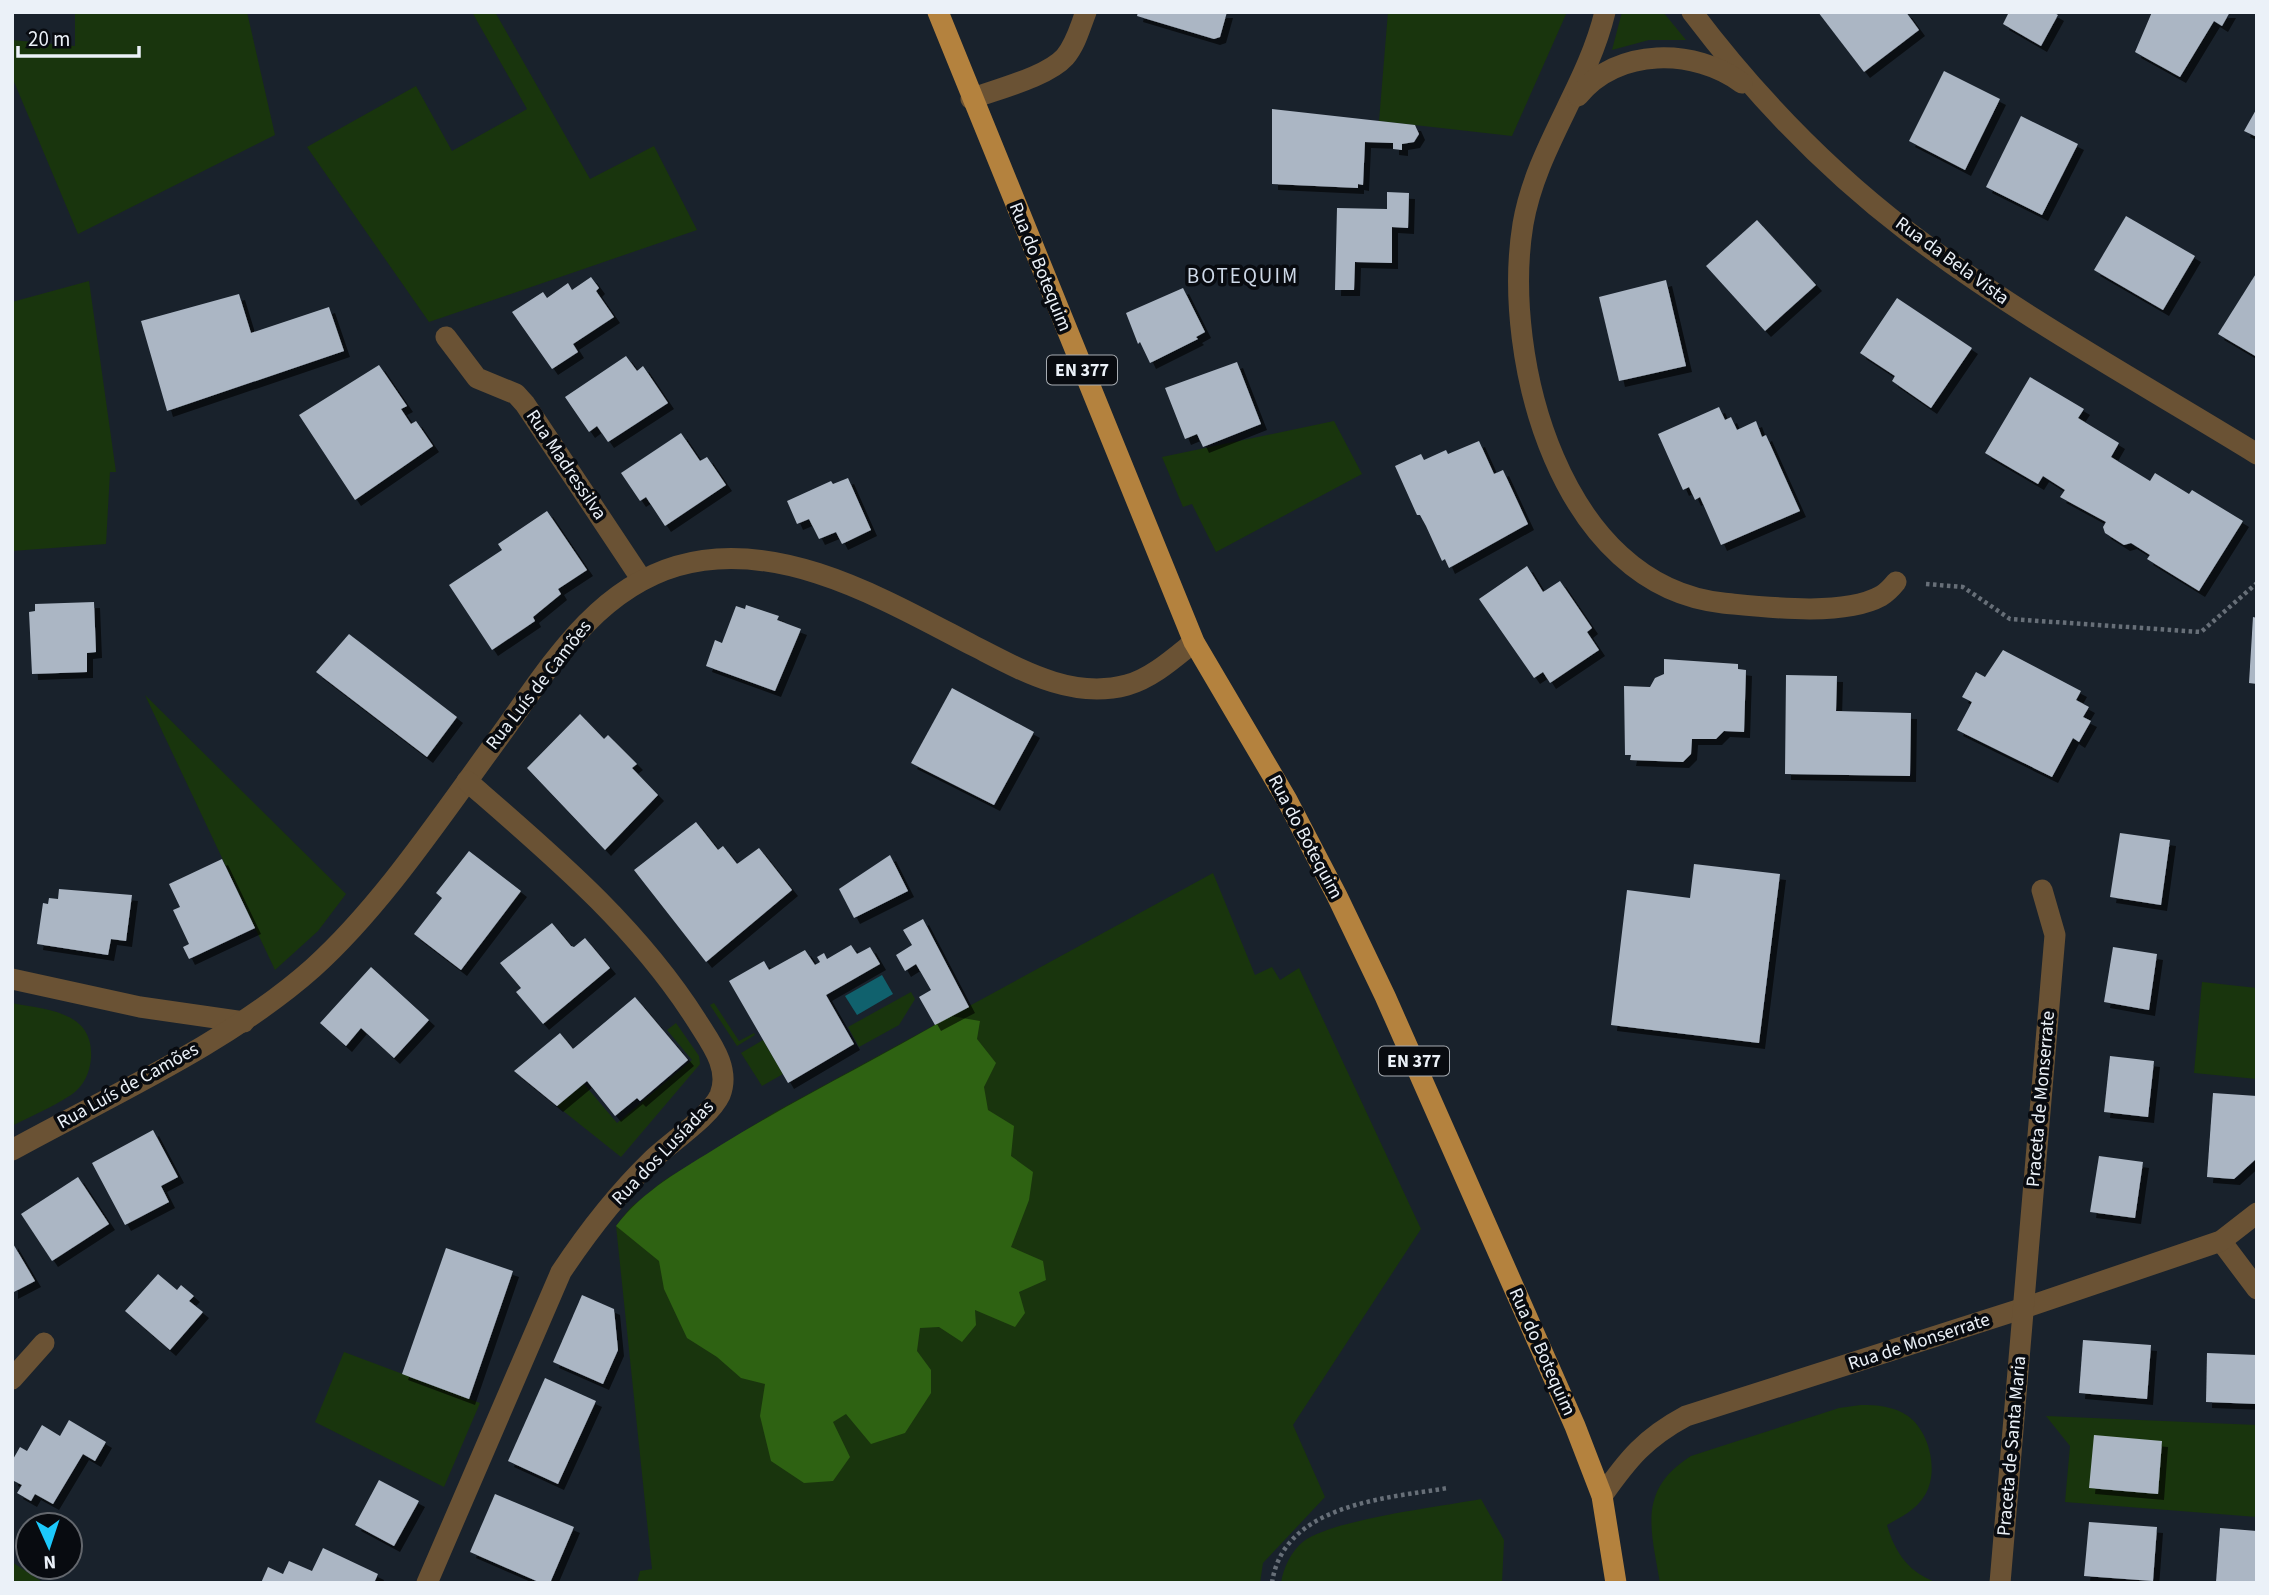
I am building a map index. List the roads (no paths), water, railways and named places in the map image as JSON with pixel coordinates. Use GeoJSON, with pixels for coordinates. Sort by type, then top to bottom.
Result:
{"type":"FeatureCollection","features":[{"type":"Feature","properties":{"kind":"main road","name":"EN 377"},"geometry":{"type":"LineString","coordinates":[[938,12],[971,99]]}},
{"type":"Feature","properties":{"kind":"main road","name":"Rua do Botequim"},"geometry":{"type":"LineString","coordinates":[[971,99],[1194,642],[1287,800],[1385,996],[1569,1414],[1602,1496],[1616,1583]]}},
{"type":"Feature","properties":{"kind":"street"},"geometry":{"type":"LineString","coordinates":[[971,99],[1045,71],[1064,58],[1076,40],[1086,12]]}},
{"type":"Feature","properties":{"kind":"street"},"geometry":{"type":"LineString","coordinates":[[1605,12],[1588,65],[1536,172],[1523,223],[1517,277],[1531,391],[1544,436],[1562,477],[1591,522],[1617,552],[1644,574],[1674,590],[1713,602],[1835,607],[1860,604],[1882,596],[1896,582]]}},
{"type":"Feature","properties":{"kind":"street","name":"Rua da Bela Vista"},"geometry":{"type":"LineString","coordinates":[[1692,12],[1764,99],[1831,168],[1908,231],[2011,303],[2257,454]]}},
{"type":"Feature","properties":{"kind":"street"},"geometry":{"type":"LineString","coordinates":[[1561,116],[1583,90],[1602,74],[1623,64],[1647,59],[1674,58],[1702,62],[1730,74],[1764,99]]}},
{"type":"Feature","properties":{"kind":"street","name":"Rua Madressilva"},"geometry":{"type":"LineString","coordinates":[[446,337],[477,378],[516,394],[525,404],[642,580]]}},
{"type":"Feature","properties":{"kind":"street","name":"Rua Luís de Camões"},"geometry":{"type":"LineString","coordinates":[[12,1150],[244,1022],[313,967],[369,908],[570,641],[617,595],[642,580],[678,566],[715,559],[755,559],[796,568],[892,605],[1029,674],[1060,685],[1090,689],[1127,685],[1159,669],[1194,642]]}},
{"type":"Feature","properties":{"kind":"street","name":"Rua dos Lusíadas"},"geometry":{"type":"LineString","coordinates":[[426,1583],[561,1272],[586,1235],[650,1162],[720,1095],[722,1073],[718,1054],[680,995],[637,938],[586,886],[467,781]]}},
{"type":"Feature","properties":{"kind":"street","name":"Praceta de Monserrate"},"geometry":{"type":"LineString","coordinates":[[2024,1308],[2055,935],[2042,890]]}},
{"type":"Feature","properties":{"kind":"street","name":"Rua Luís de Camões"},"geometry":{"type":"LineString","coordinates":[[12,979],[140,1007],[244,1022]]}},
{"type":"Feature","properties":{"kind":"street","name":"Rua de Monserrate"},"geometry":{"type":"LineString","coordinates":[[1602,1496],[1632,1454],[1658,1431],[1685,1416],[2024,1308],[2221,1241],[2257,1213]]}},
{"type":"Feature","properties":{"kind":"street"},"geometry":{"type":"LineString","coordinates":[[2221,1241],[2257,1289]]}},
{"type":"Feature","properties":{"kind":"street","name":"Praceta de Santa Maria"},"geometry":{"type":"LineString","coordinates":[[2000,1583],[2024,1308]]}},
{"type":"Feature","properties":{"kind":"street"},"geometry":{"type":"LineString","coordinates":[[12,1379],[44,1343]]}},
{"type":"Feature","properties":{"kind":"water"},"geometry":{"type":"Polygon","coordinates":[[[882,975],[893,994],[857,1015],[845,996],[882,975]]]}},
{"type":"Feature","properties":{"kind":"district","name":"BOTEQUIM"},"geometry":{"type":"Point","coordinates":[1243,276]}}]}
